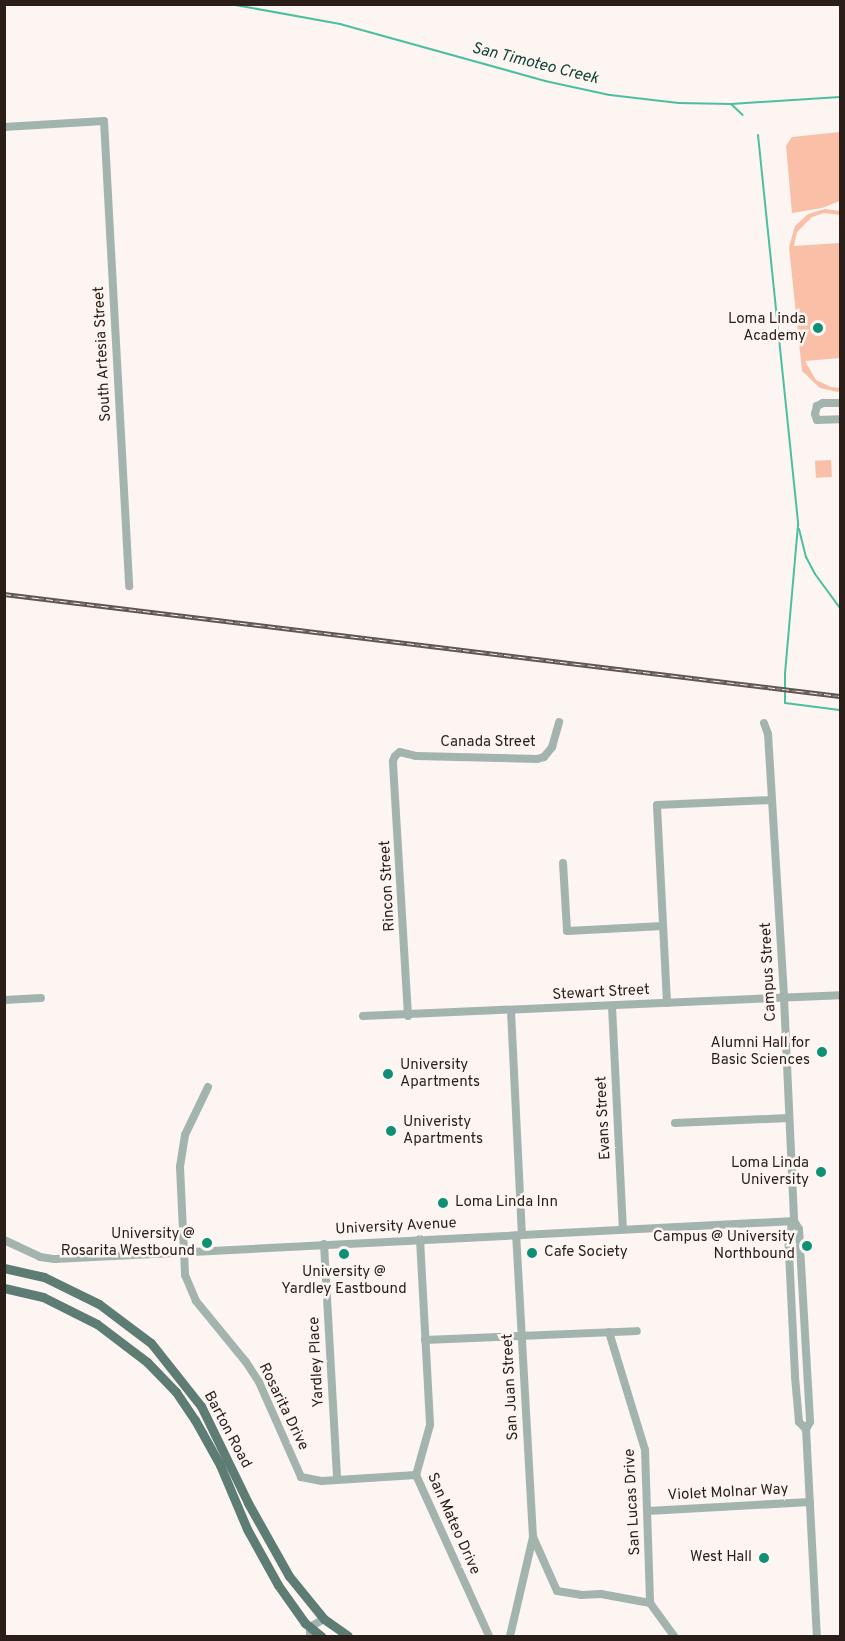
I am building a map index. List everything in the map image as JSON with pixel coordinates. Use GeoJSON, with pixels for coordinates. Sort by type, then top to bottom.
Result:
{"type":"FeatureCollection","features":[{"type":"Feature","properties":{"kind":"main road","name":"Barton Road"},"geometry":{"type":"LineString","coordinates":[[4,1268],[44,1277],[99,1304],[151,1343],[201,1406],[248,1503],[289,1576],[324,1619],[348,1636]]}},
{"type":"Feature","properties":{"kind":"main road","name":"Barton Road"},"geometry":{"type":"LineString","coordinates":[[4,1288],[43,1297],[97,1324],[147,1362],[176,1392],[220,1465],[247,1529],[278,1585],[310,1632],[321,1636]]}},
{"type":"Feature","properties":{"kind":"street","name":"South Artesia Street"},"geometry":{"type":"LineString","coordinates":[[4,127],[104,121],[129,586]]}},
{"type":"Feature","properties":{"kind":"street"},"geometry":{"type":"LineString","coordinates":[[840,403],[817,406],[815,414],[817,420],[840,419]]}},
{"type":"Feature","properties":{"kind":"street","name":"Canada Street"},"geometry":{"type":"LineString","coordinates":[[395,756],[400,752],[416,756],[537,759],[544,757],[552,747],[559,722]]}},
{"type":"Feature","properties":{"kind":"street","name":"Campus Street"},"geometry":{"type":"LineString","coordinates":[[764,723],[768,734],[784,998],[794,1221],[799,1229],[803,1288],[810,1422],[806,1429],[817,1636]]}},
{"type":"Feature","properties":{"kind":"street","name":"Rincon Street"},"geometry":{"type":"LineString","coordinates":[[395,756],[393,761],[408,1016]]}},
{"type":"Feature","properties":{"kind":"street"},"geometry":{"type":"LineString","coordinates":[[667,1003],[657,806],[772,800]]}},
{"type":"Feature","properties":{"kind":"street"},"geometry":{"type":"LineString","coordinates":[[563,863],[567,931],[663,926]]}},
{"type":"Feature","properties":{"kind":"street","name":"Stewart Street"},"geometry":{"type":"LineString","coordinates":[[363,1016],[408,1016],[840,995]]}},
{"type":"Feature","properties":{"kind":"street"},"geometry":{"type":"LineString","coordinates":[[4,1000],[41,998]]}},
{"type":"Feature","properties":{"kind":"street","name":"Evans Street"},"geometry":{"type":"LineString","coordinates":[[612,1006],[623,1228]]}},
{"type":"Feature","properties":{"kind":"street","name":"San Juan Street"},"geometry":{"type":"LineString","coordinates":[[510,1636],[533,1537],[521,1335],[511,1011]]}},
{"type":"Feature","properties":{"kind":"street"},"geometry":{"type":"LineString","coordinates":[[183,1253],[180,1167],[186,1135],[208,1087]]}},
{"type":"Feature","properties":{"kind":"street"},"geometry":{"type":"LineString","coordinates":[[675,1123],[789,1118]]}},
{"type":"Feature","properties":{"kind":"street","name":"Campus Street"},"geometry":{"type":"LineString","coordinates":[[794,1221],[788,1232],[795,1377],[799,1422],[806,1429]]}},
{"type":"Feature","properties":{"kind":"street","name":"University Avenue"},"geometry":{"type":"LineString","coordinates":[[4,1240],[40,1257],[55,1259],[794,1221]]}},
{"type":"Feature","properties":{"kind":"street","name":"San Mateo Drive"},"geometry":{"type":"LineString","coordinates":[[420,1239],[430,1425],[416,1475],[489,1636]]}},
{"type":"Feature","properties":{"kind":"street","name":"Yardley Place"},"geometry":{"type":"LineString","coordinates":[[324,1244],[337,1479]]}},
{"type":"Feature","properties":{"kind":"street","name":"Rosarita Drive"},"geometry":{"type":"LineString","coordinates":[[183,1253],[185,1275],[192,1294],[259,1382],[301,1477],[308,1480],[416,1475]]}},
{"type":"Feature","properties":{"kind":"street"},"geometry":{"type":"LineString","coordinates":[[425,1340],[637,1330]]}},
{"type":"Feature","properties":{"kind":"street","name":"San Lucas Drive"},"geometry":{"type":"LineString","coordinates":[[609,1332],[642,1434],[648,1511],[650,1603]]}},
{"type":"Feature","properties":{"kind":"street","name":"Violet Molnar Way"},"geometry":{"type":"LineString","coordinates":[[648,1511],[810,1502]]}},
{"type":"Feature","properties":{"kind":"street","name":"San Juan Street"},"geometry":{"type":"LineString","coordinates":[[533,1537],[557,1591],[581,1595],[601,1594],[650,1603]]}},
{"type":"Feature","properties":{"kind":"street"},"geometry":{"type":"LineString","coordinates":[[650,1603],[674,1636]]}},
{"type":"Feature","properties":{"kind":"street"},"geometry":{"type":"LineString","coordinates":[[310,1632],[324,1619]]}},
{"type":"Feature","properties":{"kind":"shaded area"},"geometry":{"type":"Polygon","coordinates":[[[840,132],[840,201],[822,208],[792,213],[786,146],[792,137],[840,132]]]}},
{"type":"Feature","properties":{"kind":"shaded area"},"geometry":{"type":"Polygon","coordinates":[[[825,209],[840,211],[840,215],[824,213],[812,217],[797,232],[794,246],[840,243],[840,358],[805,361],[816,380],[831,387],[840,388],[838,392],[820,388],[802,371],[789,247],[795,226],[808,214],[825,209]]]}},
{"type":"Feature","properties":{"kind":"shaded area"},"geometry":{"type":"Polygon","coordinates":[[[831,460],[832,477],[816,478],[815,461],[831,460]]]}},
{"type":"Feature","properties":{"kind":"waterway","name":"San Timoteo Creek"},"geometry":{"type":"LineString","coordinates":[[230,4],[340,24],[545,81],[610,95],[679,103],[731,104],[840,97]]}},
{"type":"Feature","properties":{"kind":"waterway"},"geometry":{"type":"LineString","coordinates":[[731,104],[743,115]]}},
{"type":"Feature","properties":{"kind":"waterway"},"geometry":{"type":"LineString","coordinates":[[758,135],[798,525],[785,673],[785,703],[840,710]]}},
{"type":"Feature","properties":{"kind":"waterway"},"geometry":{"type":"LineString","coordinates":[[799,529],[806,557],[815,574],[840,608]]}},
{"type":"Feature","properties":{"kind":"railway"},"geometry":{"type":"LineString","coordinates":[[4,594],[840,696]]}},
{"type":"Feature","properties":{"kind":"place","name":"Loma Linda Academy"},"geometry":{"type":"Point","coordinates":[818,328]}},
{"type":"Feature","properties":{"kind":"place","name":"Alumni Hall for Basic Sciences"},"geometry":{"type":"Point","coordinates":[822,1052]}},
{"type":"Feature","properties":{"kind":"place","name":"University Apartments"},"geometry":{"type":"Point","coordinates":[388,1074]}},
{"type":"Feature","properties":{"kind":"place","name":"Univeristy Apartments"},"geometry":{"type":"Point","coordinates":[391,1131]}},
{"type":"Feature","properties":{"kind":"place","name":"Loma Linda University"},"geometry":{"type":"Point","coordinates":[821,1172]}},
{"type":"Feature","properties":{"kind":"place","name":"Loma Linda Inn"},"geometry":{"type":"Point","coordinates":[443,1203]}},
{"type":"Feature","properties":{"kind":"place","name":"University @ Rosarita Westbound"},"geometry":{"type":"Point","coordinates":[207,1243]}},
{"type":"Feature","properties":{"kind":"place","name":"Campus @ University Northbound"},"geometry":{"type":"Point","coordinates":[807,1246]}},
{"type":"Feature","properties":{"kind":"place","name":"Cafe Society"},"geometry":{"type":"Point","coordinates":[532,1253]}},
{"type":"Feature","properties":{"kind":"place","name":"University @ Yardley Eastbound"},"geometry":{"type":"Point","coordinates":[344,1254]}},
{"type":"Feature","properties":{"kind":"place","name":"West Hall"},"geometry":{"type":"Point","coordinates":[764,1558]}}]}
